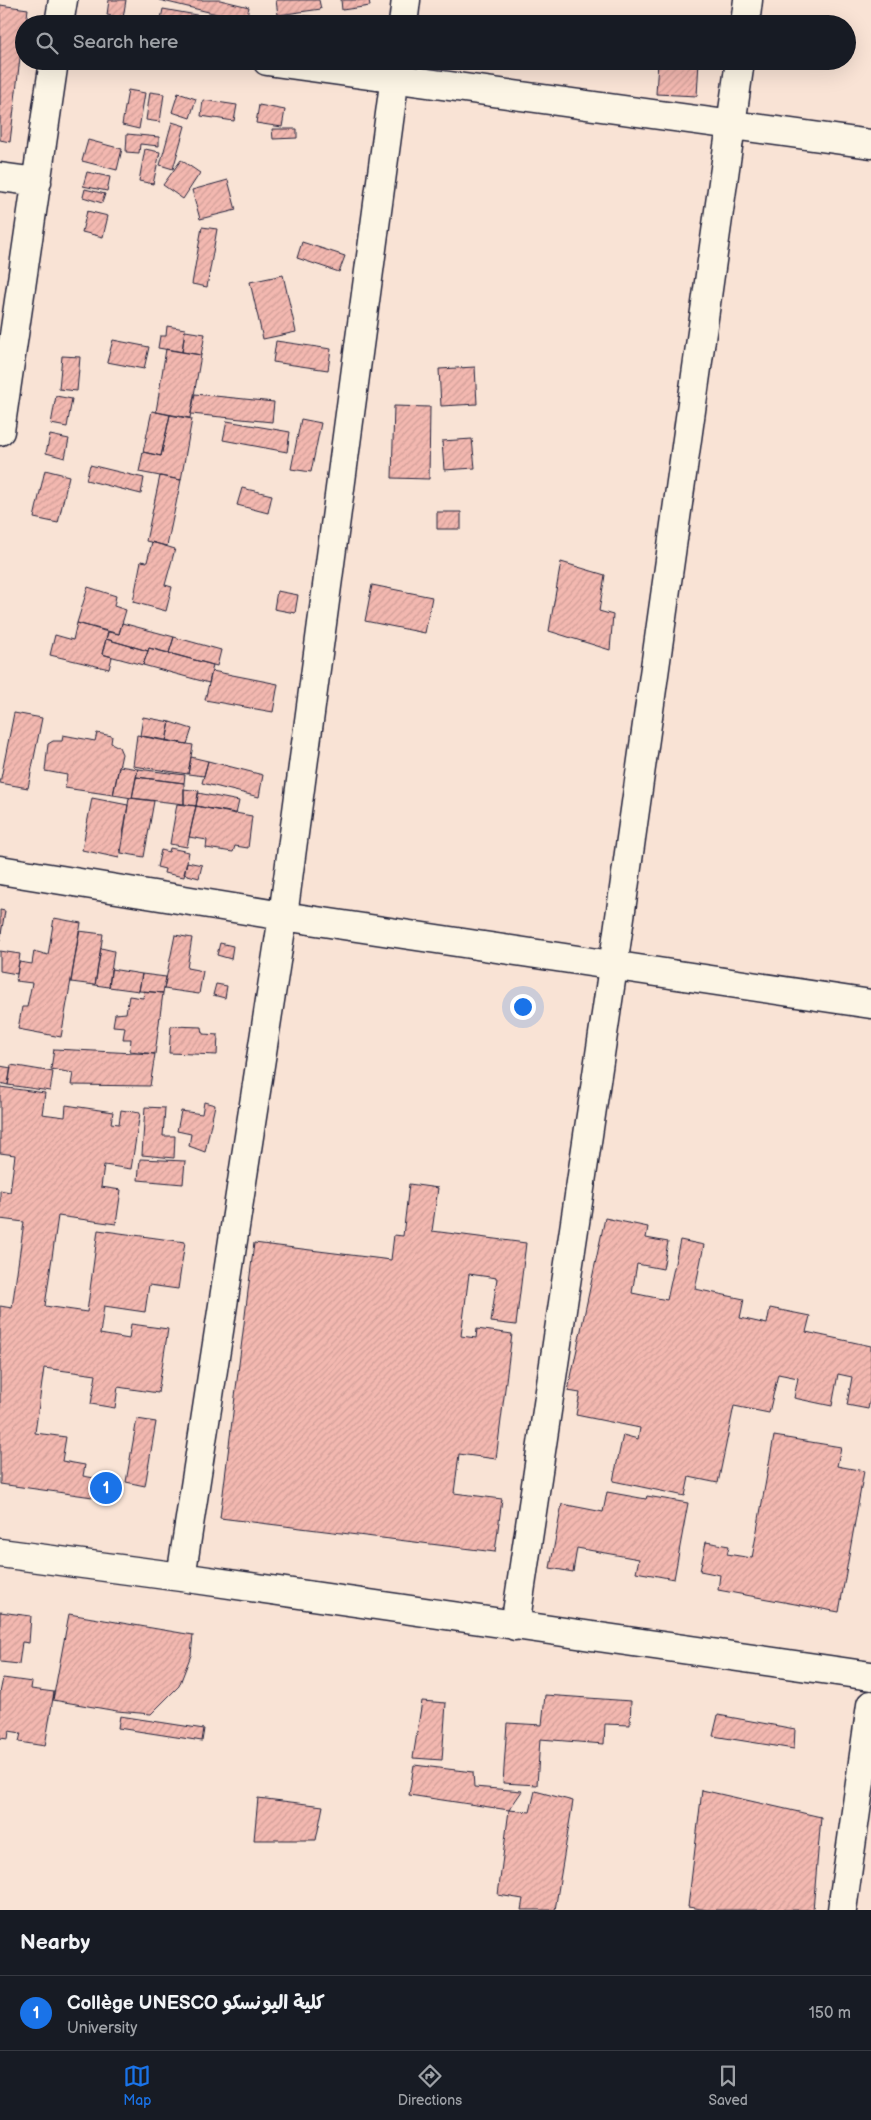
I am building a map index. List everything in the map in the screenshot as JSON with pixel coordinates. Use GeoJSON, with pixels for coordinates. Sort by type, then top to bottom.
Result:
{"type":"FeatureCollection","features":[{"type":"Feature","properties":{"kind":"street"},"geometry":{"type":"LineString","coordinates":[[60,15],[63,0]]}},
{"type":"Feature","properties":{"kind":"street"},"geometry":{"type":"LineString","coordinates":[[404,15],[406,0]]}},
{"type":"Feature","properties":{"kind":"street"},"geometry":{"type":"LineString","coordinates":[[746,15],[748,0]]}},
{"type":"Feature","properties":{"kind":"street"},"geometry":{"type":"LineString","coordinates":[[0,431],[53,70]]}},
{"type":"Feature","properties":{"kind":"street"},"geometry":{"type":"LineString","coordinates":[[181,1577],[283,916],[396,70],[731,125],[871,144]]}},
{"type":"Feature","properties":{"kind":"street"},"geometry":{"type":"LineString","coordinates":[[515,1626],[613,967],[739,70]]}},
{"type":"Feature","properties":{"kind":"street"},"geometry":{"type":"LineString","coordinates":[[0,177],[37,182]]}},
{"type":"Feature","properties":{"kind":"street"},"geometry":{"type":"LineString","coordinates":[[0,870],[613,967],[871,1004]]}},
{"type":"Feature","properties":{"kind":"street"},"geometry":{"type":"LineString","coordinates":[[0,1553],[181,1577],[871,1676]]}},
{"type":"Feature","properties":{"kind":"street"},"geometry":{"type":"LineString","coordinates":[[842,1910],[871,1706]]}},
{"type":"Feature","properties":{"kind":"building"},"geometry":{"type":"Polygon","coordinates":[[[109,0],[126,0],[124,15],[107,15],[109,0]]]}},
{"type":"Feature","properties":{"kind":"building"},"geometry":{"type":"Polygon","coordinates":[[[159,0],[220,0],[249,7],[247,15],[221,15],[159,0]]]}},
{"type":"Feature","properties":{"kind":"building"},"geometry":{"type":"Polygon","coordinates":[[[276,0],[319,0],[321,9],[278,15],[276,0]]]}},
{"type":"Feature","properties":{"kind":"building"},"geometry":{"type":"Polygon","coordinates":[[[341,0],[369,0],[370,6],[342,10],[341,0]]]}},
{"type":"Feature","properties":{"kind":"building"},"geometry":{"type":"Polygon","coordinates":[[[0,5],[28,9],[27,15],[15,15],[15,70],[19,70],[10,142],[0,140],[0,5]]]}},
{"type":"Feature","properties":{"kind":"building"},"geometry":{"type":"Polygon","coordinates":[[[163,9],[196,15],[162,15],[163,9]]]}},
{"type":"Feature","properties":{"kind":"building"},"geometry":{"type":"Polygon","coordinates":[[[657,70],[698,70],[697,96],[656,94],[657,70]]]}},
{"type":"Feature","properties":{"kind":"building"},"geometry":{"type":"Polygon","coordinates":[[[128,90],[145,93],[139,129],[122,125],[128,90]]]}},
{"type":"Feature","properties":{"kind":"building"},"geometry":{"type":"Polygon","coordinates":[[[150,92],[164,94],[160,122],[146,120],[150,92]]]}},
{"type":"Feature","properties":{"kind":"building"},"geometry":{"type":"Polygon","coordinates":[[[178,93],[196,99],[190,118],[172,112],[178,93]]]}},
{"type":"Feature","properties":{"kind":"building"},"geometry":{"type":"Polygon","coordinates":[[[203,100],[237,105],[234,121],[201,116],[203,100]]]}},
{"type":"Feature","properties":{"kind":"building"},"geometry":{"type":"Polygon","coordinates":[[[259,105],[285,110],[282,127],[256,123],[259,105]]]}},
{"type":"Feature","properties":{"kind":"building"},"geometry":{"type":"Polygon","coordinates":[[[172,122],[185,126],[173,169],[160,165],[172,122]]]}},
{"type":"Feature","properties":{"kind":"building"},"geometry":{"type":"Polygon","coordinates":[[[272,129],[297,129],[297,138],[273,139],[272,129]]]}},
{"type":"Feature","properties":{"kind":"building"},"geometry":{"type":"Polygon","coordinates":[[[127,134],[159,137],[159,146],[140,144],[139,153],[126,152],[127,134]]]}},
{"type":"Feature","properties":{"kind":"building"},"geometry":{"type":"Polygon","coordinates":[[[88,140],[122,149],[117,170],[82,161],[88,140]]]}},
{"type":"Feature","properties":{"kind":"building"},"geometry":{"type":"Polygon","coordinates":[[[145,149],[160,152],[153,184],[139,181],[145,149]]]}},
{"type":"Feature","properties":{"kind":"building"},"geometry":{"type":"Polygon","coordinates":[[[181,160],[200,173],[183,199],[163,185],[181,160]]]}},
{"type":"Feature","properties":{"kind":"building"},"geometry":{"type":"Polygon","coordinates":[[[87,172],[110,177],[107,191],[83,186],[87,172]]]}},
{"type":"Feature","properties":{"kind":"building"},"geometry":{"type":"Polygon","coordinates":[[[228,180],[236,210],[200,219],[192,190],[228,180]]]}},
{"type":"Feature","properties":{"kind":"building"},"geometry":{"type":"Polygon","coordinates":[[[85,189],[105,194],[102,203],[83,197],[85,189]]]}},
{"type":"Feature","properties":{"kind":"building"},"geometry":{"type":"Polygon","coordinates":[[[87,211],[108,216],[103,237],[82,232],[87,211]]]}},
{"type":"Feature","properties":{"kind":"building"},"geometry":{"type":"Polygon","coordinates":[[[202,227],[217,229],[207,287],[192,284],[202,227]]]}},
{"type":"Feature","properties":{"kind":"building"},"geometry":{"type":"Polygon","coordinates":[[[302,242],[345,256],[339,272],[297,258],[302,242]]]}},
{"type":"Feature","properties":{"kind":"building"},"geometry":{"type":"Polygon","coordinates":[[[283,275],[296,332],[263,339],[250,282],[283,275]]]}},
{"type":"Feature","properties":{"kind":"building"},"geometry":{"type":"Polygon","coordinates":[[[167,326],[185,329],[182,352],[158,348],[160,336],[166,336],[167,326]]]}},
{"type":"Feature","properties":{"kind":"building"},"geometry":{"type":"Polygon","coordinates":[[[185,331],[205,334],[201,355],[182,352],[185,331]]]}},
{"type":"Feature","properties":{"kind":"building"},"geometry":{"type":"Polygon","coordinates":[[[113,340],[149,347],[144,369],[107,362],[113,340]]]}},
{"type":"Feature","properties":{"kind":"building"},"geometry":{"type":"Polygon","coordinates":[[[276,341],[331,349],[328,370],[273,362],[276,341]]]}},
{"type":"Feature","properties":{"kind":"building"},"geometry":{"type":"Polygon","coordinates":[[[166,349],[201,355],[190,418],[156,412],[166,349]]]}},
{"type":"Feature","properties":{"kind":"building"},"geometry":{"type":"Polygon","coordinates":[[[62,356],[80,357],[77,391],[59,389],[62,356]]]}},
{"type":"Feature","properties":{"kind":"building"},"geometry":{"type":"Polygon","coordinates":[[[475,367],[477,404],[441,406],[439,369],[475,367]]]}},
{"type":"Feature","properties":{"kind":"building"},"geometry":{"type":"Polygon","coordinates":[[[195,394],[274,402],[272,422],[191,414],[195,394]]]}},
{"type":"Feature","properties":{"kind":"building"},"geometry":{"type":"Polygon","coordinates":[[[56,396],[72,399],[67,427],[51,424],[56,396]]]}},
{"type":"Feature","properties":{"kind":"building"},"geometry":{"type":"Polygon","coordinates":[[[394,406],[430,407],[429,479],[392,478],[394,406]]]}},
{"type":"Feature","properties":{"kind":"building"},"geometry":{"type":"Polygon","coordinates":[[[152,411],[170,415],[161,456],[143,452],[152,411]]]}},
{"type":"Feature","properties":{"kind":"building"},"geometry":{"type":"Polygon","coordinates":[[[170,415],[192,419],[181,480],[139,472],[143,452],[161,456],[170,415]]]}},
{"type":"Feature","properties":{"kind":"building"},"geometry":{"type":"Polygon","coordinates":[[[301,419],[321,423],[311,472],[291,469],[301,419]]]}},
{"type":"Feature","properties":{"kind":"building"},"geometry":{"type":"Polygon","coordinates":[[[227,421],[290,432],[287,452],[223,440],[227,421]]]}},
{"type":"Feature","properties":{"kind":"building"},"geometry":{"type":"Polygon","coordinates":[[[50,435],[69,439],[65,458],[46,453],[50,435]]]}},
{"type":"Feature","properties":{"kind":"building"},"geometry":{"type":"Polygon","coordinates":[[[472,439],[475,468],[444,470],[442,441],[472,439]]]}},
{"type":"Feature","properties":{"kind":"building"},"geometry":{"type":"Polygon","coordinates":[[[90,465],[144,478],[141,494],[86,480],[90,465]]]}},
{"type":"Feature","properties":{"kind":"building"},"geometry":{"type":"Polygon","coordinates":[[[45,470],[69,476],[58,523],[34,518],[45,470]]]}},
{"type":"Feature","properties":{"kind":"building"},"geometry":{"type":"Polygon","coordinates":[[[160,476],[181,480],[167,546],[146,541],[160,476]]]}},
{"type":"Feature","properties":{"kind":"building"},"geometry":{"type":"Polygon","coordinates":[[[242,488],[272,495],[268,513],[237,505],[242,488]]]}},
{"type":"Feature","properties":{"kind":"building"},"geometry":{"type":"Polygon","coordinates":[[[437,512],[461,512],[461,529],[437,529],[437,512]]]}},
{"type":"Feature","properties":{"kind":"building"},"geometry":{"type":"Polygon","coordinates":[[[152,542],[175,549],[165,585],[172,587],[166,611],[133,602],[141,561],[147,562],[152,542]]]}},
{"type":"Feature","properties":{"kind":"building"},"geometry":{"type":"Polygon","coordinates":[[[561,562],[605,575],[599,611],[613,615],[610,650],[549,631],[561,562]]]}},
{"type":"Feature","properties":{"kind":"building"},"geometry":{"type":"Polygon","coordinates":[[[372,585],[432,597],[425,633],[365,621],[372,585]]]}},
{"type":"Feature","properties":{"kind":"building"},"geometry":{"type":"Polygon","coordinates":[[[88,587],[116,596],[114,606],[126,610],[119,634],[77,623],[88,587]]]}},
{"type":"Feature","properties":{"kind":"building"},"geometry":{"type":"Polygon","coordinates":[[[277,591],[298,595],[295,613],[274,609],[277,591]]]}},
{"type":"Feature","properties":{"kind":"building"},"geometry":{"type":"Polygon","coordinates":[[[77,623],[108,632],[102,654],[112,657],[109,669],[50,655],[55,635],[73,640],[77,623]]]}},
{"type":"Feature","properties":{"kind":"building"},"geometry":{"type":"Polygon","coordinates":[[[122,623],[174,637],[169,653],[149,648],[148,651],[106,639],[108,632],[119,634],[122,623]]]}},
{"type":"Feature","properties":{"kind":"building"},"geometry":{"type":"Polygon","coordinates":[[[174,637],[221,650],[217,666],[169,653],[174,637]]]}},
{"type":"Feature","properties":{"kind":"building"},"geometry":{"type":"Polygon","coordinates":[[[106,639],[148,651],[143,665],[102,654],[106,639]]]}},
{"type":"Feature","properties":{"kind":"building"},"geometry":{"type":"Polygon","coordinates":[[[149,648],[213,665],[209,683],[143,665],[149,648]]]}},
{"type":"Feature","properties":{"kind":"building"},"geometry":{"type":"Polygon","coordinates":[[[212,671],[278,684],[273,712],[205,700],[212,671]]]}},
{"type":"Feature","properties":{"kind":"building"},"geometry":{"type":"Polygon","coordinates":[[[14,713],[42,718],[28,788],[0,783],[14,713]]]}},
{"type":"Feature","properties":{"kind":"building"},"geometry":{"type":"Polygon","coordinates":[[[143,717],[170,722],[166,741],[140,736],[143,717]]]}},
{"type":"Feature","properties":{"kind":"building"},"geometry":{"type":"Polygon","coordinates":[[[170,722],[192,729],[187,744],[166,741],[170,722]]]}},
{"type":"Feature","properties":{"kind":"building"},"geometry":{"type":"Polygon","coordinates":[[[97,733],[112,736],[111,743],[119,747],[122,754],[113,795],[65,788],[67,775],[45,771],[48,744],[53,741],[62,741],[63,735],[95,741],[97,733]]]}},
{"type":"Feature","properties":{"kind":"building"},"geometry":{"type":"Polygon","coordinates":[[[137,735],[193,745],[188,774],[133,766],[137,735]]]}},
{"type":"Feature","properties":{"kind":"building"},"geometry":{"type":"Polygon","coordinates":[[[191,757],[208,761],[204,776],[188,774],[191,757]]]}},
{"type":"Feature","properties":{"kind":"building"},"geometry":{"type":"Polygon","coordinates":[[[208,761],[263,775],[259,797],[202,783],[208,761]]]}},
{"type":"Feature","properties":{"kind":"building"},"geometry":{"type":"Polygon","coordinates":[[[119,766],[138,769],[132,798],[113,795],[119,766]]]}},
{"type":"Feature","properties":{"kind":"building"},"geometry":{"type":"Polygon","coordinates":[[[138,769],[185,775],[184,783],[136,777],[138,769]]]}},
{"type":"Feature","properties":{"kind":"building"},"geometry":{"type":"Polygon","coordinates":[[[136,777],[184,783],[184,804],[132,798],[136,777]]]}},
{"type":"Feature","properties":{"kind":"building"},"geometry":{"type":"Polygon","coordinates":[[[184,789],[199,791],[196,806],[184,804],[184,789]]]}},
{"type":"Feature","properties":{"kind":"building"},"geometry":{"type":"Polygon","coordinates":[[[198,793],[239,801],[236,814],[196,806],[198,793]]]}},
{"type":"Feature","properties":{"kind":"building"},"geometry":{"type":"Polygon","coordinates":[[[92,798],[128,805],[119,858],[82,850],[92,798]]]}},
{"type":"Feature","properties":{"kind":"building"},"geometry":{"type":"Polygon","coordinates":[[[129,798],[154,801],[144,857],[121,853],[129,798]]]}},
{"type":"Feature","properties":{"kind":"building"},"geometry":{"type":"Polygon","coordinates":[[[177,804],[196,806],[187,847],[170,844],[177,804]]]}},
{"type":"Feature","properties":{"kind":"building"},"geometry":{"type":"Polygon","coordinates":[[[196,806],[252,816],[248,848],[235,846],[233,852],[206,848],[207,840],[189,837],[196,806]]]}},
{"type":"Feature","properties":{"kind":"building"},"geometry":{"type":"Polygon","coordinates":[[[170,848],[189,852],[184,877],[164,873],[165,869],[157,867],[161,850],[169,852],[170,848]]]}},
{"type":"Feature","properties":{"kind":"building"},"geometry":{"type":"Polygon","coordinates":[[[187,862],[202,865],[199,878],[184,874],[187,862]]]}},
{"type":"Feature","properties":{"kind":"building"},"geometry":{"type":"Polygon","coordinates":[[[0,910],[5,911],[0,940],[0,910]]]}},
{"type":"Feature","properties":{"kind":"building"},"geometry":{"type":"Polygon","coordinates":[[[54,918],[81,923],[61,1037],[18,1029],[22,1007],[27,1007],[32,983],[16,981],[19,962],[32,964],[34,951],[48,955],[54,918]]]}},
{"type":"Feature","properties":{"kind":"building"},"geometry":{"type":"Polygon","coordinates":[[[79,931],[103,934],[95,985],[71,982],[79,931]]]}},
{"type":"Feature","properties":{"kind":"building"},"geometry":{"type":"Polygon","coordinates":[[[175,935],[192,938],[187,968],[203,971],[199,994],[164,989],[175,935]]]}},
{"type":"Feature","properties":{"kind":"building"},"geometry":{"type":"Polygon","coordinates":[[[220,943],[233,946],[231,959],[217,955],[220,943]]]}},
{"type":"Feature","properties":{"kind":"building"},"geometry":{"type":"Polygon","coordinates":[[[101,948],[114,951],[109,987],[95,985],[101,948]]]}},
{"type":"Feature","properties":{"kind":"building"},"geometry":{"type":"Polygon","coordinates":[[[0,951],[20,954],[17,974],[0,971],[0,951]]]}},
{"type":"Feature","properties":{"kind":"building"},"geometry":{"type":"Polygon","coordinates":[[[111,969],[142,974],[139,991],[109,987],[111,969]]]}},
{"type":"Feature","properties":{"kind":"building"},"geometry":{"type":"Polygon","coordinates":[[[142,974],[166,977],[163,993],[139,991],[142,974]]]}},
{"type":"Feature","properties":{"kind":"building"},"geometry":{"type":"Polygon","coordinates":[[[216,984],[227,986],[225,998],[213,995],[216,984]]]}},
{"type":"Feature","properties":{"kind":"building"},"geometry":{"type":"Polygon","coordinates":[[[144,991],[163,993],[155,1054],[130,1051],[131,1039],[123,1039],[125,1027],[113,1026],[115,1014],[126,1013],[129,996],[143,998],[144,991]]]}},
{"type":"Feature","properties":{"kind":"building"},"geometry":{"type":"Polygon","coordinates":[[[171,1026],[202,1027],[203,1034],[218,1035],[217,1055],[169,1053],[171,1026]]]}},
{"type":"Feature","properties":{"kind":"building"},"geometry":{"type":"Polygon","coordinates":[[[54,1049],[155,1054],[150,1086],[71,1085],[73,1073],[51,1069],[54,1049]]]}},
{"type":"Feature","properties":{"kind":"building"},"geometry":{"type":"Polygon","coordinates":[[[11,1065],[53,1072],[50,1091],[8,1085],[11,1065]]]}},
{"type":"Feature","properties":{"kind":"building"},"geometry":{"type":"Polygon","coordinates":[[[0,1066],[11,1068],[8,1085],[0,1083],[0,1066]]]}},
{"type":"Feature","properties":{"kind":"building"},"geometry":{"type":"Polygon","coordinates":[[[0,1087],[45,1093],[42,1114],[65,1117],[66,1105],[113,1112],[111,1123],[119,1124],[121,1110],[140,1113],[131,1169],[104,1165],[101,1187],[121,1190],[116,1224],[58,1216],[45,1306],[87,1312],[98,1230],[185,1242],[178,1289],[149,1285],[145,1312],[104,1306],[100,1334],[129,1339],[131,1324],[168,1329],[158,1393],[118,1387],[115,1408],[91,1404],[96,1375],[44,1368],[35,1433],[66,1437],[62,1461],[85,1465],[83,1476],[117,1482],[114,1500],[0,1484],[0,1306],[12,1308],[24,1222],[0,1219],[0,1190],[10,1192],[15,1155],[0,1153],[0,1087]]]}},
{"type":"Feature","properties":{"kind":"building"},"geometry":{"type":"Polygon","coordinates":[[[204,1102],[215,1105],[205,1152],[189,1146],[191,1134],[177,1131],[181,1111],[202,1114],[204,1102]]]}},
{"type":"Feature","properties":{"kind":"building"},"geometry":{"type":"Polygon","coordinates":[[[145,1107],[165,1108],[163,1136],[175,1136],[174,1158],[142,1155],[145,1107]]]}},
{"type":"Feature","properties":{"kind":"building"},"geometry":{"type":"Polygon","coordinates":[[[140,1159],[185,1161],[183,1184],[138,1180],[140,1159]]]}},
{"type":"Feature","properties":{"kind":"building"},"geometry":{"type":"Polygon","coordinates":[[[409,1184],[438,1188],[432,1231],[526,1243],[516,1325],[491,1322],[497,1278],[469,1274],[461,1336],[476,1338],[477,1329],[512,1334],[496,1459],[459,1454],[454,1493],[502,1499],[495,1552],[220,1518],[254,1243],[391,1260],[394,1235],[403,1236],[409,1184]]]}},
{"type":"Feature","properties":{"kind":"building"},"geometry":{"type":"Polygon","coordinates":[[[605,1218],[648,1227],[646,1238],[668,1242],[663,1269],[637,1264],[632,1293],[667,1300],[680,1240],[704,1245],[695,1289],[744,1299],[740,1318],[767,1324],[770,1308],[810,1316],[806,1332],[871,1346],[871,1394],[868,1409],[847,1405],[852,1377],[838,1374],[832,1406],[794,1398],[798,1378],[778,1374],[769,1413],[734,1406],[718,1483],[689,1477],[685,1496],[613,1481],[623,1435],[638,1439],[640,1428],[576,1415],[580,1393],[568,1391],[605,1218]]]}},
{"type":"Feature","properties":{"kind":"building"},"geometry":{"type":"Polygon","coordinates":[[[137,1419],[156,1422],[145,1486],[126,1482],[137,1419]]]}},
{"type":"Feature","properties":{"kind":"building"},"geometry":{"type":"Polygon","coordinates":[[[774,1436],[841,1447],[837,1466],[864,1471],[839,1612],[718,1590],[720,1575],[700,1571],[706,1542],[729,1546],[727,1554],[752,1558],[774,1436]]]}},
{"type":"Feature","properties":{"kind":"building"},"geometry":{"type":"Polygon","coordinates":[[[607,1492],[646,1499],[647,1496],[688,1503],[674,1579],[636,1572],[639,1559],[577,1548],[573,1572],[550,1568],[562,1504],[603,1512],[607,1492]]]}},
{"type":"Feature","properties":{"kind":"building"},"geometry":{"type":"Polygon","coordinates":[[[0,1612],[31,1616],[29,1643],[22,1642],[19,1664],[0,1662],[0,1612]]]}},
{"type":"Feature","properties":{"kind":"building"},"geometry":{"type":"Polygon","coordinates":[[[69,1614],[193,1635],[191,1655],[179,1686],[151,1714],[117,1711],[53,1700],[69,1614]]]}},
{"type":"Feature","properties":{"kind":"building"},"geometry":{"type":"Polygon","coordinates":[[[3,1678],[32,1682],[31,1689],[54,1692],[45,1746],[19,1742],[21,1733],[9,1731],[8,1739],[0,1738],[0,1693],[3,1678]]]}},
{"type":"Feature","properties":{"kind":"building"},"geometry":{"type":"Polygon","coordinates":[[[545,1695],[631,1701],[630,1725],[605,1724],[604,1744],[540,1739],[537,1785],[503,1783],[507,1723],[542,1725],[545,1695]]]}},
{"type":"Feature","properties":{"kind":"building"},"geometry":{"type":"Polygon","coordinates":[[[422,1701],[446,1703],[442,1760],[413,1758],[422,1701]]]}},
{"type":"Feature","properties":{"kind":"building"},"geometry":{"type":"Polygon","coordinates":[[[718,1715],[795,1729],[794,1749],[713,1736],[718,1715]]]}},
{"type":"Feature","properties":{"kind":"building"},"geometry":{"type":"Polygon","coordinates":[[[120,1716],[204,1729],[202,1741],[118,1728],[120,1716]]]}},
{"type":"Feature","properties":{"kind":"building"},"geometry":{"type":"Polygon","coordinates":[[[414,1765],[473,1772],[474,1787],[522,1791],[509,1810],[409,1795],[414,1765]]]}},
{"type":"Feature","properties":{"kind":"building"},"geometry":{"type":"Polygon","coordinates":[[[702,1790],[821,1817],[813,1910],[708,1910],[688,1907],[702,1790]]]}},
{"type":"Feature","properties":{"kind":"building"},"geometry":{"type":"Polygon","coordinates":[[[535,1791],[573,1801],[555,1910],[521,1910],[523,1899],[498,1895],[509,1810],[530,1812],[535,1791]]]}},
{"type":"Feature","properties":{"kind":"building"},"geometry":{"type":"Polygon","coordinates":[[[258,1798],[323,1806],[316,1840],[254,1840],[258,1798]]]}},
{"type":"Feature","properties":{"kind":"place","name":"Collège UNESCO كلية اليونسكو"},"geometry":{"type":"Point","coordinates":[106,1488]}}]}
